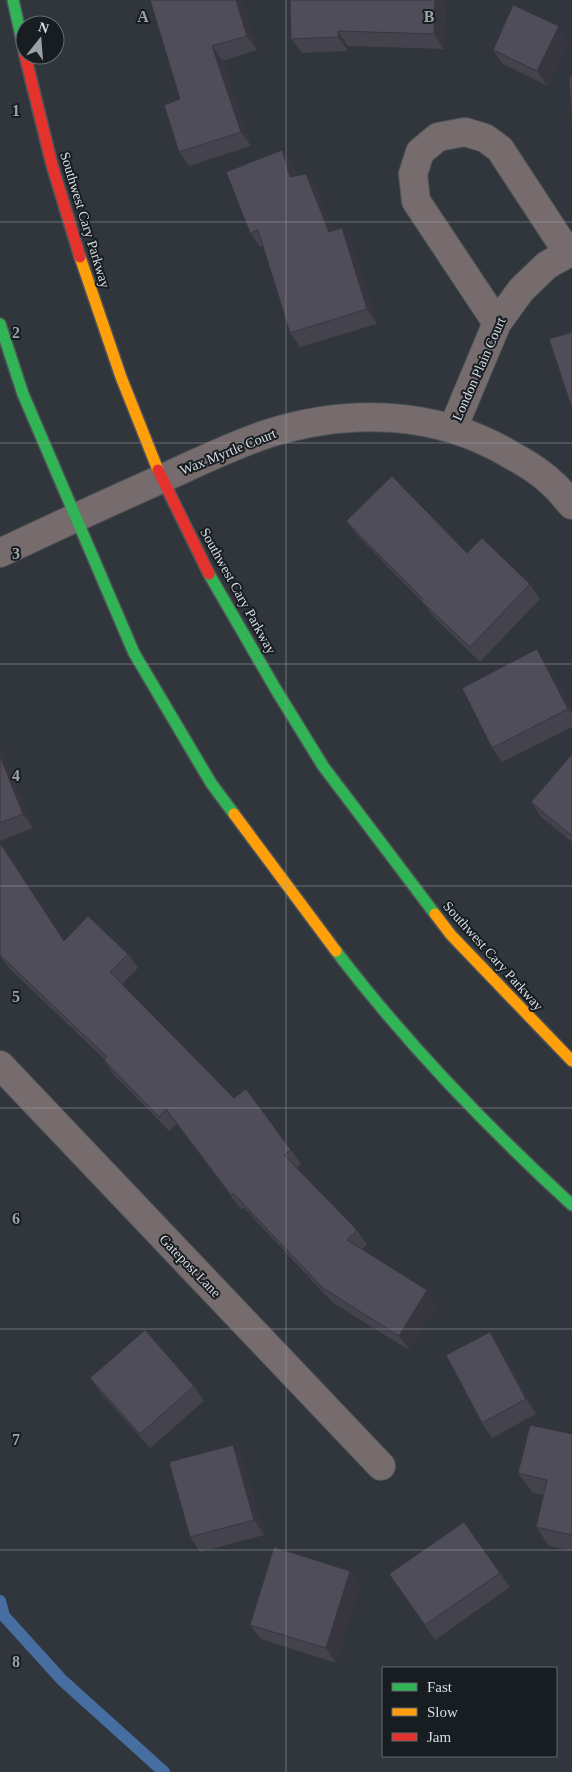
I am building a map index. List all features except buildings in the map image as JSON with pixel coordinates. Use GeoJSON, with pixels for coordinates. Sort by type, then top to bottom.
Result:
{"type":"FeatureCollection","features":[{"type":"Feature","properties":{"kind":"main road","name":"Southwest Cary Parkway"},"geometry":{"type":"LineString","coordinates":[[13,0],[16,15]]}},
{"type":"Feature","properties":{"kind":"main road","name":"Southwest Cary Parkway"},"geometry":{"type":"LineString","coordinates":[[28,65],[52,165],[85,274],[121,377],[162,479],[216,585],[275,688],[323,766],[376,839],[451,935],[572,1061]]}},
{"type":"Feature","properties":{"kind":"main road"},"geometry":{"type":"LineString","coordinates":[[0,324],[23,394],[134,653],[211,783],[295,898],[368,993],[408,1039],[519,1156],[572,1205]]}},
{"type":"Feature","properties":{"kind":"street"},"geometry":{"type":"LineString","coordinates":[[497,323],[416,201],[413,174],[420,152],[438,137],[465,132],[485,138],[500,149],[570,252]]}},
{"type":"Feature","properties":{"kind":"street","name":"London Plain Court"},"geometry":{"type":"LineString","coordinates":[[453,428],[497,323],[521,290],[547,265],[570,252]]}},
{"type":"Feature","properties":{"kind":"street","name":"Wax Myrtle Court"},"geometry":{"type":"LineString","coordinates":[[0,553],[200,461],[270,433],[326,419],[368,416],[411,419],[453,428],[490,442],[523,462],[554,485],[572,505]]}},
{"type":"Feature","properties":{"kind":"street","name":"Gatepost Lane"},"geometry":{"type":"LineString","coordinates":[[0,1065],[381,1466]]}},
{"type":"Feature","properties":{"kind":"waterway"},"geometry":{"type":"LineString","coordinates":[[0,1601],[4,1616],[62,1680],[164,1772]]}},
{"type":"Feature","properties":{"kind":"traffic: fast"},"geometry":{"type":"LineString","coordinates":[[13,0],[16,15]]}},
{"type":"Feature","properties":{"kind":"traffic: fast"},"geometry":{"type":"LineString","coordinates":[[0,324],[23,394],[134,653],[211,783],[234,814]]}},
{"type":"Feature","properties":{"kind":"traffic: fast"},"geometry":{"type":"LineString","coordinates":[[209,574],[323,766],[435,914]]}},
{"type":"Feature","properties":{"kind":"traffic: fast"},"geometry":{"type":"LineString","coordinates":[[336,951],[390,1019],[448,1083],[478,1115],[572,1205]]}},
{"type":"Feature","properties":{"kind":"traffic: slow"},"geometry":{"type":"LineString","coordinates":[[80,257],[121,377],[158,470]]}},
{"type":"Feature","properties":{"kind":"traffic: slow"},"geometry":{"type":"LineString","coordinates":[[234,814],[336,951]]}},
{"type":"Feature","properties":{"kind":"traffic: slow"},"geometry":{"type":"LineString","coordinates":[[435,914],[451,935],[572,1061]]}},
{"type":"Feature","properties":{"kind":"traffic: jam"},"geometry":{"type":"LineString","coordinates":[[27,65],[52,165],[80,257]]}},
{"type":"Feature","properties":{"kind":"traffic: jam"},"geometry":{"type":"LineString","coordinates":[[158,470],[209,574]]}}]}
